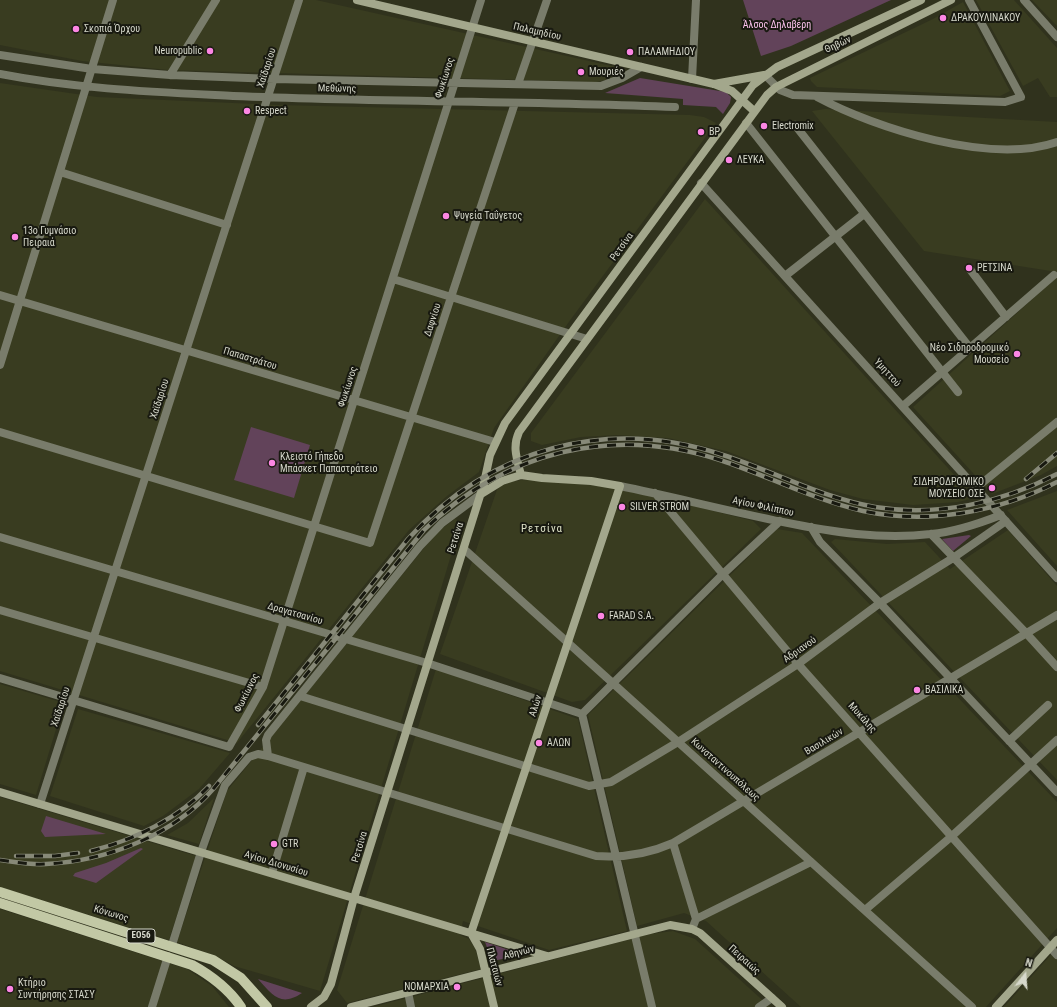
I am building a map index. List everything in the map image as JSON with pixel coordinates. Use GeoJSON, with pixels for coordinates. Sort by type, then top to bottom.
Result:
{"type":"FeatureCollection","features":[{"type":"Feature","properties":{"kind":"main road","name":"Παλαμηδίου"},"geometry":{"type":"LineString","coordinates":[[356,0],[714,84],[732,91],[754,111]]}},
{"type":"Feature","properties":{"kind":"main road","name":"Θηβών"},"geometry":{"type":"LineString","coordinates":[[723,125],[753,85],[777,67],[921,0]]}},
{"type":"Feature","properties":{"kind":"main road","name":"Θηβών"},"geometry":{"type":"LineString","coordinates":[[746,123],[767,95],[776,87],[951,0]]}},
{"type":"Feature","properties":{"kind":"main road","name":"Παλαμηδίου"},"geometry":{"type":"LineString","coordinates":[[714,84],[765,75]]}},
{"type":"Feature","properties":{"kind":"main road"},"geometry":{"type":"LineString","coordinates":[[481,494],[502,481],[522,475],[515,454],[515,445],[519,432],[746,123]]}},
{"type":"Feature","properties":{"kind":"main road","name":"Ρετσίνα"},"geometry":{"type":"LineString","coordinates":[[311,1007],[324,997],[331,984],[354,898],[464,549],[495,442],[505,423],[723,125]]}},
{"type":"Feature","properties":{"kind":"main road","name":"Αγίου Φιλίππου"},"geometry":{"type":"LineString","coordinates":[[522,475],[542,478],[591,481],[620,486]]}},
{"type":"Feature","properties":{"kind":"main road","name":"Αλών"},"geometry":{"type":"LineString","coordinates":[[471,933],[620,486]]}},
{"type":"Feature","properties":{"kind":"main road","name":"Αγίου Διονυσίου"},"geometry":{"type":"LineString","coordinates":[[0,792],[547,956]]}},
{"type":"Feature","properties":{"kind":"main road","name":"Κόνωνος"},"geometry":{"type":"LineString","coordinates":[[0,892],[204,956],[229,969],[248,984],[267,1007]]}},
{"type":"Feature","properties":{"kind":"main road","name":"ΕΟ56"},"geometry":{"type":"LineString","coordinates":[[0,903],[192,965],[224,986],[241,1007]]}},
{"type":"Feature","properties":{"kind":"main road","name":"Αθηνών"},"geometry":{"type":"LineString","coordinates":[[351,1007],[634,933],[670,925],[692,929]]}},
{"type":"Feature","properties":{"kind":"main road","name":"Πειραιώς"},"geometry":{"type":"LineString","coordinates":[[692,929],[703,936],[782,1007]]}},
{"type":"Feature","properties":{"kind":"main road","name":"Πλαταιών"},"geometry":{"type":"LineString","coordinates":[[471,933],[480,949],[494,1007]]}},
{"type":"Feature","properties":{"kind":"main road"},"geometry":{"type":"LineString","coordinates":[[996,1007],[1057,940]]}},
{"type":"Feature","properties":{"kind":"street"},"geometry":{"type":"LineString","coordinates":[[0,365],[113,0]]}},
{"type":"Feature","properties":{"kind":"street"},"geometry":{"type":"LineString","coordinates":[[170,75],[216,0]]}},
{"type":"Feature","properties":{"kind":"street","name":"Χαϊδαρίου"},"geometry":{"type":"LineString","coordinates":[[40,804],[299,0]]}},
{"type":"Feature","properties":{"kind":"street","name":"Φωκίωνος"},"geometry":{"type":"LineString","coordinates":[[74,700],[229,747],[263,687],[481,0]]}},
{"type":"Feature","properties":{"kind":"street"},"geometry":{"type":"LineString","coordinates":[[518,84],[547,0]]}},
{"type":"Feature","properties":{"kind":"street"},"geometry":{"type":"LineString","coordinates":[[692,79],[696,0]]}},
{"type":"Feature","properties":{"kind":"street"},"geometry":{"type":"LineString","coordinates":[[765,75],[776,87],[788,94],[1005,102],[1021,98],[969,0]]}},
{"type":"Feature","properties":{"kind":"street"},"geometry":{"type":"LineString","coordinates":[[1024,0],[1057,37]]}},
{"type":"Feature","properties":{"kind":"street","name":"Μεθώνης"},"geometry":{"type":"LineString","coordinates":[[0,55],[92,69],[170,75],[274,79],[601,86],[622,78],[641,67]]}},
{"type":"Feature","properties":{"kind":"street","name":"Μεθώνης"},"geometry":{"type":"LineString","coordinates":[[0,74],[86,88],[268,98],[675,107]]}},
{"type":"Feature","properties":{"kind":"street"},"geometry":{"type":"LineString","coordinates":[[815,96],[860,118],[914,134],[959,144],[1014,150],[1031,149],[1057,142]]}},
{"type":"Feature","properties":{"kind":"street","name":"Δαφνίου"},"geometry":{"type":"LineString","coordinates":[[314,527],[370,543],[515,103]]}},
{"type":"Feature","properties":{"kind":"street"},"geometry":{"type":"LineString","coordinates":[[746,123],[958,392]]}},
{"type":"Feature","properties":{"kind":"street"},"geometry":{"type":"LineString","coordinates":[[795,125],[970,348]]}},
{"type":"Feature","properties":{"kind":"street"},"geometry":{"type":"LineString","coordinates":[[60,172],[227,225]]}},
{"type":"Feature","properties":{"kind":"street","name":"Υμηττού"},"geometry":{"type":"LineString","coordinates":[[701,183],[1057,578]]}},
{"type":"Feature","properties":{"kind":"street"},"geometry":{"type":"LineString","coordinates":[[785,276],[864,214]]}},
{"type":"Feature","properties":{"kind":"street"},"geometry":{"type":"LineString","coordinates":[[969,268],[1006,317]]}},
{"type":"Feature","properties":{"kind":"street"},"geometry":{"type":"LineString","coordinates":[[903,406],[1054,275]]}},
{"type":"Feature","properties":{"kind":"street"},"geometry":{"type":"LineString","coordinates":[[393,279],[586,339]]}},
{"type":"Feature","properties":{"kind":"street","name":"Παπαστράτου"},"geometry":{"type":"LineString","coordinates":[[0,295],[495,442]]}},
{"type":"Feature","properties":{"kind":"street"},"geometry":{"type":"LineString","coordinates":[[976,488],[1057,422]]}},
{"type":"Feature","properties":{"kind":"street"},"geometry":{"type":"LineString","coordinates":[[0,432],[314,527]]}},
{"type":"Feature","properties":{"kind":"street","name":"Αγίου Φιλίππου"},"geometry":{"type":"LineString","coordinates":[[620,486],[780,521],[870,535],[931,534],[967,528],[1003,518]]}},
{"type":"Feature","properties":{"kind":"street","name":"Μυκάλης"},"geometry":{"type":"LineString","coordinates":[[655,493],[722,575],[798,664],[1057,955]]}},
{"type":"Feature","properties":{"kind":"street"},"geometry":{"type":"LineString","coordinates":[[172,946],[201,852],[225,785],[249,757],[258,754],[268,756],[266,740],[268,735],[432,533],[456,512],[481,494]]}},
{"type":"Feature","properties":{"kind":"street","name":"Αδριανού"},"geometry":{"type":"LineString","coordinates":[[599,785],[611,782],[678,742],[798,664],[880,604],[953,558],[1003,518]]}},
{"type":"Feature","properties":{"kind":"street"},"geometry":{"type":"LineString","coordinates":[[652,1007],[582,714],[722,575],[780,521]]}},
{"type":"Feature","properties":{"kind":"street"},"geometry":{"type":"LineString","coordinates":[[811,527],[820,542],[950,677],[1057,792]]}},
{"type":"Feature","properties":{"kind":"street"},"geometry":{"type":"LineString","coordinates":[[931,534],[1057,667]]}},
{"type":"Feature","properties":{"kind":"street","name":"Δραγατσανίου"},"geometry":{"type":"LineString","coordinates":[[0,537],[427,663],[582,714]]}},
{"type":"Feature","properties":{"kind":"street","name":"Κωνσταντινουπόλεως"},"geometry":{"type":"LineString","coordinates":[[464,549],[972,1007]]}},
{"type":"Feature","properties":{"kind":"street"},"geometry":{"type":"LineString","coordinates":[[0,610],[263,687]]}},
{"type":"Feature","properties":{"kind":"street","name":"Βασιλικών"},"geometry":{"type":"LineString","coordinates":[[268,756],[596,856],[616,858],[660,849],[673,843],[744,802],[950,677],[1057,615]]}},
{"type":"Feature","properties":{"kind":"street"},"geometry":{"type":"LineString","coordinates":[[0,678],[74,700]]}},
{"type":"Feature","properties":{"kind":"street"},"geometry":{"type":"LineString","coordinates":[[300,696],[589,786],[599,785]]}},
{"type":"Feature","properties":{"kind":"street"},"geometry":{"type":"LineString","coordinates":[[1009,741],[1048,705]]}},
{"type":"Feature","properties":{"kind":"street"},"geometry":{"type":"LineString","coordinates":[[865,910],[952,836],[1057,740]]}},
{"type":"Feature","properties":{"kind":"street"},"geometry":{"type":"LineString","coordinates":[[272,873],[304,767]]}},
{"type":"Feature","properties":{"kind":"street"},"geometry":{"type":"LineString","coordinates":[[673,843],[696,919],[692,929]]}},
{"type":"Feature","properties":{"kind":"street"},"geometry":{"type":"LineString","coordinates":[[696,919],[811,862]]}},
{"type":"Feature","properties":{"kind":"street"},"geometry":{"type":"LineString","coordinates":[[152,1007],[168,956]]}},
{"type":"Feature","properties":{"kind":"street"},"geometry":{"type":"LineString","coordinates":[[408,992],[411,1007]]}},
{"type":"Feature","properties":{"kind":"street"},"geometry":{"type":"LineString","coordinates":[[759,1007],[772,998]]}},
{"type":"Feature","properties":{"kind":"shaded area"},"geometry":{"type":"Polygon","coordinates":[[[0,0],[316,0],[625,69],[610,79],[596,82],[168,70],[82,61],[0,45],[0,0]]]}},
{"type":"Feature","properties":{"kind":"shaded area"},"geometry":{"type":"Polygon","coordinates":[[[976,0],[1014,0],[1057,48],[1057,97],[1050,97],[1038,78],[1023,86],[976,0]]]}},
{"type":"Feature","properties":{"kind":"shaded area"},"geometry":{"type":"Polygon","coordinates":[[[1032,0],[1057,0],[1057,26],[1032,0]]]}},
{"type":"Feature","properties":{"kind":"shaded area"},"geometry":{"type":"Polygon","coordinates":[[[963,2],[1010,91],[1000,96],[817,87],[811,81],[810,78],[933,19],[963,2]]]}},
{"type":"Feature","properties":{"kind":"shaded area"},"geometry":{"type":"Polygon","coordinates":[[[0,83],[97,97],[278,105],[690,115],[704,117],[716,123],[571,319],[494,428],[479,472],[447,496],[409,530],[237,743],[0,671],[0,83]]]}},
{"type":"Feature","properties":{"kind":"shaded area"},"geometry":{"type":"Polygon","coordinates":[[[825,109],[1057,122],[1057,272],[924,251],[812,111],[825,109]]]}},
{"type":"Feature","properties":{"kind":"shaded area"},"geometry":{"type":"Polygon","coordinates":[[[705,199],[975,498],[958,502],[913,505],[863,499],[830,490],[726,451],[668,438],[617,435],[581,437],[542,445],[531,441],[531,433],[705,199]]]}},
{"type":"Feature","properties":{"kind":"shaded area"},"geometry":{"type":"Polygon","coordinates":[[[1057,277],[1057,466],[1041,475],[992,494],[913,407],[1057,277]]]}},
{"type":"Feature","properties":{"kind":"shaded area"},"geometry":{"type":"Polygon","coordinates":[[[521,480],[560,481],[613,488],[682,503],[753,521],[761,529],[585,700],[572,702],[440,654],[499,484],[521,480]]]}},
{"type":"Feature","properties":{"kind":"shaded area"},"geometry":{"type":"Polygon","coordinates":[[[1057,491],[1057,566],[1007,510],[1057,491]]]}},
{"type":"Feature","properties":{"kind":"shaded area"},"geometry":{"type":"Polygon","coordinates":[[[455,519],[461,522],[320,991],[234,966],[216,956],[177,942],[227,791],[437,532],[455,519]]]}},
{"type":"Feature","properties":{"kind":"shaded area"},"geometry":{"type":"Polygon","coordinates":[[[777,529],[802,533],[1057,802],[1057,928],[986,1007],[801,1007],[706,921],[684,913],[637,926],[588,715],[777,529]]]}},
{"type":"Feature","properties":{"kind":"shaded area"},"geometry":{"type":"Polygon","coordinates":[[[1008,530],[1057,586],[1057,780],[831,542],[835,539],[887,544],[925,542],[950,569],[1008,530]]]}},
{"type":"Feature","properties":{"kind":"shaded area"},"geometry":{"type":"Polygon","coordinates":[[[436,669],[578,719],[627,931],[549,950],[463,921],[460,935],[469,939],[475,948],[481,969],[347,1003],[337,990],[436,669]]]}},
{"type":"Feature","properties":{"kind":"shaded area"},"geometry":{"type":"Polygon","coordinates":[[[0,684],[64,703],[36,795],[0,784],[0,684]]]}},
{"type":"Feature","properties":{"kind":"shaded area"},"geometry":{"type":"Polygon","coordinates":[[[78,709],[230,753],[199,789],[163,816],[144,826],[50,796],[78,709]]]}},
{"type":"Feature","properties":{"kind":"shaded area"},"geometry":{"type":"Polygon","coordinates":[[[0,797],[196,856],[169,940],[0,887],[0,797]]]}},
{"type":"Feature","properties":{"kind":"shaded area"},"geometry":{"type":"Polygon","coordinates":[[[214,798],[199,844],[167,835],[188,823],[214,798]]]}},
{"type":"Feature","properties":{"kind":"shaded area"},"geometry":{"type":"Polygon","coordinates":[[[0,909],[187,969],[212,986],[229,1007],[0,1007],[0,909]]]}},
{"type":"Feature","properties":{"kind":"shaded area"},"geometry":{"type":"Polygon","coordinates":[[[673,931],[695,939],[770,1007],[373,1007],[650,934],[673,931]]]}},
{"type":"Feature","properties":{"kind":"shaded area"},"geometry":{"type":"Polygon","coordinates":[[[1057,948],[1057,1007],[1004,1007],[1057,948]]]}},
{"type":"Feature","properties":{"kind":"green space","name":"Άλσος Δηλαβέρη"},"geometry":{"type":"Polygon","coordinates":[[[743,0],[891,0],[791,46],[761,56],[743,0]]]}},
{"type":"Feature","properties":{"kind":"green space"},"geometry":{"type":"Polygon","coordinates":[[[640,78],[726,92],[731,97],[730,103],[723,114],[716,107],[683,105],[683,99],[605,93],[640,78]]]}},
{"type":"Feature","properties":{"kind":"green space","name":"Κλειστό Γήπεδο Μπάσκετ Παπαστράτειο"},"geometry":{"type":"Polygon","coordinates":[[[251,427],[310,445],[294,498],[234,480],[251,427]]]}},
{"type":"Feature","properties":{"kind":"green space"},"geometry":{"type":"Polygon","coordinates":[[[969,535],[971,536],[953,551],[942,539],[969,535]]]}},
{"type":"Feature","properties":{"kind":"green space"},"geometry":{"type":"Polygon","coordinates":[[[46,816],[106,834],[45,837],[41,831],[46,816]]]}},
{"type":"Feature","properties":{"kind":"green space"},"geometry":{"type":"Polygon","coordinates":[[[141,848],[143,849],[96,883],[73,876],[75,873],[106,863],[141,848]]]}},
{"type":"Feature","properties":{"kind":"green space"},"geometry":{"type":"Polygon","coordinates":[[[485,942],[524,955],[492,961],[485,942]]]}},
{"type":"Feature","properties":{"kind":"green space"},"geometry":{"type":"Polygon","coordinates":[[[258,979],[302,993],[288,999],[278,998],[273,995],[258,979]]]}},
{"type":"Feature","properties":{"kind":"railway"},"geometry":{"type":"LineString","coordinates":[[258,725],[408,539],[440,508],[476,482],[513,462],[553,448],[594,440],[636,439],[680,444],[742,461],[817,491],[855,503],[899,510],[946,509],[991,500],[1014,493],[1057,474]]}},
{"type":"Feature","properties":{"kind":"railway"},"geometry":{"type":"LineString","coordinates":[[0,860],[40,864],[69,862],[115,851],[159,832],[198,805],[214,788],[424,530],[456,503],[490,481],[525,464],[562,452],[601,446],[640,445],[680,450],[720,460],[827,501],[863,511],[913,517],[963,513],[987,508],[1011,501],[1057,482]]}},
{"type":"Feature","properties":{"kind":"railway"},"geometry":{"type":"LineString","coordinates":[[1026,479],[1057,453]]}},
{"type":"Feature","properties":{"kind":"railway"},"geometry":{"type":"LineString","coordinates":[[91,851],[123,841],[170,818],[197,798],[209,786]]}},
{"type":"Feature","properties":{"kind":"railway"},"geometry":{"type":"LineString","coordinates":[[16,856],[55,856],[78,853]]}},
{"type":"Feature","properties":{"kind":"place","name":"ΔΡΑΚΟΥΛΙΝΑΚΟΥ"},"geometry":{"type":"Point","coordinates":[943,18]}},
{"type":"Feature","properties":{"kind":"place","name":"Σκοπιά Όρχου"},"geometry":{"type":"Point","coordinates":[76,29]}},
{"type":"Feature","properties":{"kind":"place","name":"Neuropublic"},"geometry":{"type":"Point","coordinates":[210,51]}},
{"type":"Feature","properties":{"kind":"place","name":"ΠΑΛΑΜΗΔΙΟΥ"},"geometry":{"type":"Point","coordinates":[630,52]}},
{"type":"Feature","properties":{"kind":"place","name":"Μουριές"},"geometry":{"type":"Point","coordinates":[581,72]}},
{"type":"Feature","properties":{"kind":"place","name":"Respect"},"geometry":{"type":"Point","coordinates":[247,111]}},
{"type":"Feature","properties":{"kind":"place","name":"Electromix"},"geometry":{"type":"Point","coordinates":[764,126]}},
{"type":"Feature","properties":{"kind":"place","name":"BP"},"geometry":{"type":"Point","coordinates":[701,132]}},
{"type":"Feature","properties":{"kind":"place","name":"ΛΕΥΚΑ"},"geometry":{"type":"Point","coordinates":[729,160]}},
{"type":"Feature","properties":{"kind":"place","name":"Ψυγεία Ταΰγετος"},"geometry":{"type":"Point","coordinates":[446,216]}},
{"type":"Feature","properties":{"kind":"place","name":"13ο Γυμνάσιο Πειραιά"},"geometry":{"type":"Point","coordinates":[15,237]}},
{"type":"Feature","properties":{"kind":"place","name":"ΡΕΤΣΙΝΑ"},"geometry":{"type":"Point","coordinates":[969,268]}},
{"type":"Feature","properties":{"kind":"place","name":"Νέο Σιδηροδρομικό Μουσείο"},"geometry":{"type":"Point","coordinates":[1017,354]}},
{"type":"Feature","properties":{"kind":"place","name":"Κλειστό Γήπεδο Μπάσκετ Παπαστράτειο"},"geometry":{"type":"Point","coordinates":[272,463]}},
{"type":"Feature","properties":{"kind":"place","name":"ΣΙΔΗΡΟΔΡΟΜΙΚΟ ΜΟΥΣΕΙΟ ΟΣΕ"},"geometry":{"type":"Point","coordinates":[992,488]}},
{"type":"Feature","properties":{"kind":"place","name":"SILVER STROM"},"geometry":{"type":"Point","coordinates":[622,507]}},
{"type":"Feature","properties":{"kind":"place","name":"FARAD S.A."},"geometry":{"type":"Point","coordinates":[601,616]}},
{"type":"Feature","properties":{"kind":"place","name":"ΒΑΣΙΛΙΚΑ"},"geometry":{"type":"Point","coordinates":[917,690]}},
{"type":"Feature","properties":{"kind":"place","name":"ΑΛΩΝ"},"geometry":{"type":"Point","coordinates":[539,743]}},
{"type":"Feature","properties":{"kind":"place","name":"GTR"},"geometry":{"type":"Point","coordinates":[274,844]}},
{"type":"Feature","properties":{"kind":"place","name":"ΝΟΜΑΡΧΙΑ"},"geometry":{"type":"Point","coordinates":[457,987]}},
{"type":"Feature","properties":{"kind":"place","name":"Κτήριο Συντήρησης ΣΤΑΣΥ"},"geometry":{"type":"Point","coordinates":[10,989]}},
{"type":"Feature","properties":{"kind":"district","name":"Ρετσίνα"},"geometry":{"type":"Point","coordinates":[542,529]}}]}
